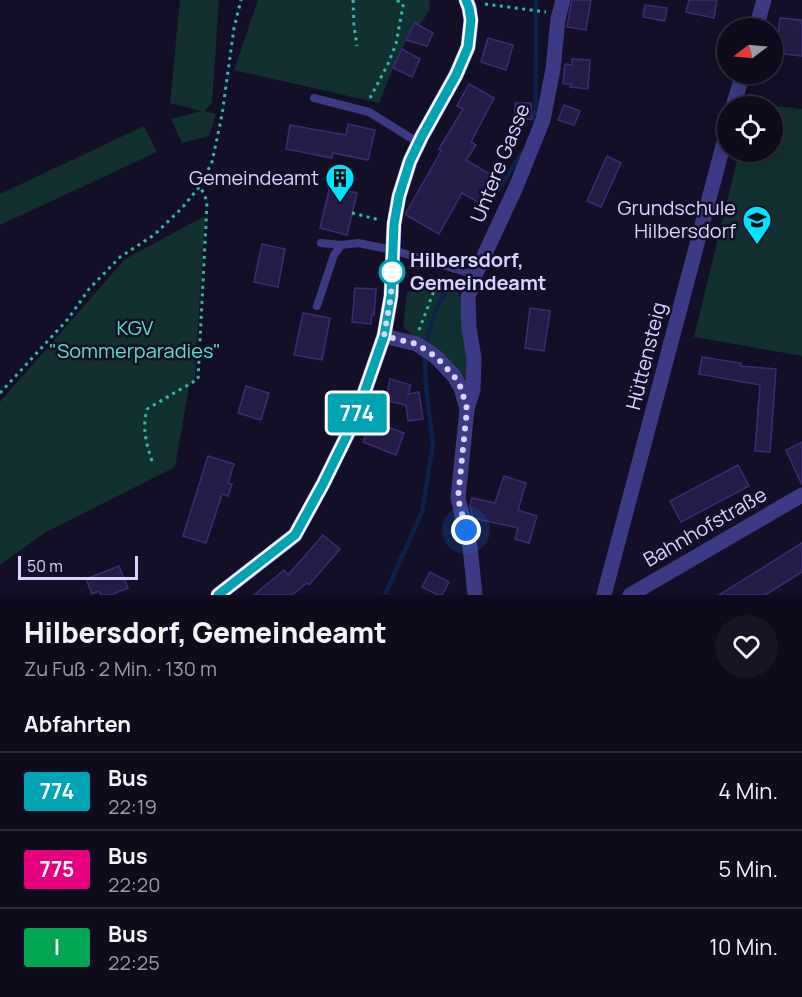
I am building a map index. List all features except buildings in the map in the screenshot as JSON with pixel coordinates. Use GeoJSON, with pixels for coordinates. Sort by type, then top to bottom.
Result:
{"type":"FeatureCollection","features":[{"type":"Feature","properties":{"kind":"main road"},"geometry":{"type":"LineString","coordinates":[[218,595],[295,535],[355,419],[384,336],[391,296],[394,224],[399,196],[410,161],[456,75],[468,47],[471,20],[466,0]]}},
{"type":"Feature","properties":{"kind":"street","name":"Untere Gasse"},"geometry":{"type":"LineString","coordinates":[[467,409],[473,390],[474,358],[469,328],[468,297],[475,275],[516,187],[543,120],[553,69],[562,0]]}},
{"type":"Feature","properties":{"kind":"street"},"geometry":{"type":"LineString","coordinates":[[759,18],[764,0]]}},
{"type":"Feature","properties":{"kind":"street","name":"Hüttensteig"},"geometry":{"type":"LineString","coordinates":[[604,595],[718,162]]}},
{"type":"Feature","properties":{"kind":"street"},"geometry":{"type":"LineString","coordinates":[[384,336],[416,343],[436,357],[454,376],[461,388],[467,409],[458,498],[470,547],[475,595]]}},
{"type":"Feature","properties":{"kind":"street","name":"Bahnhofstraße"},"geometry":{"type":"LineString","coordinates":[[630,595],[802,495]]}},
{"type":"Feature","properties":{"kind":"lane"},"geometry":{"type":"LineString","coordinates":[[314,98],[369,112],[419,143]]}},
{"type":"Feature","properties":{"kind":"lane"},"geometry":{"type":"LineString","coordinates":[[321,243],[341,245],[358,243],[393,250],[475,275]]}},
{"type":"Feature","properties":{"kind":"lane"},"geometry":{"type":"LineString","coordinates":[[317,306],[334,255],[341,245]]}},
{"type":"Feature","properties":{"kind":"path"},"geometry":{"type":"LineString","coordinates":[[0,393],[68,319],[89,289],[120,257],[154,235],[182,208],[200,186],[212,162],[222,115],[234,28],[241,0]]}},
{"type":"Feature","properties":{"kind":"path"},"geometry":{"type":"LineString","coordinates":[[353,0],[357,46]]}},
{"type":"Feature","properties":{"kind":"path"},"geometry":{"type":"LineString","coordinates":[[370,98],[396,44],[400,1]]}},
{"type":"Feature","properties":{"kind":"path"},"geometry":{"type":"LineString","coordinates":[[485,4],[540,12]]}},
{"type":"Feature","properties":{"kind":"path"},"geometry":{"type":"LineString","coordinates":[[152,461],[146,441],[144,422],[147,409],[198,379],[207,212],[207,201],[200,186]]}},
{"type":"Feature","properties":{"kind":"path"},"geometry":{"type":"LineString","coordinates":[[352,213],[394,224]]}},
{"type":"Feature","properties":{"kind":"path"},"geometry":{"type":"LineString","coordinates":[[416,343],[444,265]]}},
{"type":"Feature","properties":{"kind":"green space"},"geometry":{"type":"Polygon","coordinates":[[[180,0],[219,0],[212,103],[204,111],[216,114],[209,136],[182,143],[171,119],[202,111],[170,103],[180,0]]]}},
{"type":"Feature","properties":{"kind":"green space"},"geometry":{"type":"Polygon","coordinates":[[[258,0],[430,0],[429,11],[419,26],[414,24],[379,103],[234,70],[258,0]]]}},
{"type":"Feature","properties":{"kind":"green space","name":"Grundschule Hilbersdorf"},"geometry":{"type":"Polygon","coordinates":[[[783,107],[802,109],[802,356],[694,337],[737,162],[783,162],[783,107]]]}},
{"type":"Feature","properties":{"kind":"green space"},"geometry":{"type":"Polygon","coordinates":[[[144,126],[157,152],[0,225],[0,194],[144,126]]]}},
{"type":"Feature","properties":{"kind":"green space","name":"KGV \"Sommerparadies\""},"geometry":{"type":"Polygon","coordinates":[[[205,216],[195,377],[189,387],[175,467],[46,532],[0,565],[0,402],[125,259],[205,216]]]}},
{"type":"Feature","properties":{"kind":"green space"},"geometry":{"type":"Polygon","coordinates":[[[449,277],[457,286],[463,314],[469,375],[465,379],[446,358],[411,335],[403,326],[407,292],[443,288],[449,277]]]}},
{"type":"Feature","properties":{"kind":"waterway"},"geometry":{"type":"LineString","coordinates":[[535,122],[536,0]]}},
{"type":"Feature","properties":{"kind":"waterway"},"geometry":{"type":"LineString","coordinates":[[498,190],[522,153]]}},
{"type":"Feature","properties":{"kind":"waterway"},"geometry":{"type":"LineString","coordinates":[[385,595],[422,512],[433,444],[426,387],[427,339],[434,315],[451,279]]}},
{"type":"Feature","properties":{"kind":"bus line","name":"774"},"geometry":{"type":"LineString","coordinates":[[218,595],[295,535],[355,419],[384,336],[391,296],[394,224],[399,196],[410,161],[456,75],[468,47],[471,20],[466,0]]}},
{"type":"Feature","properties":{"kind":"place","name":"Gemeindeamt"},"geometry":{"type":"Point","coordinates":[340,204]}},
{"type":"Feature","properties":{"kind":"place","name":"Grundschule Hilbersdorf"},"geometry":{"type":"Point","coordinates":[757,246]}},
{"type":"Feature","properties":{"kind":"place","name":"Hilbersdorf, Gemeindeamt"},"geometry":{"type":"Point","coordinates":[392,272]}},
{"type":"Feature","properties":{"kind":"route"},"geometry":{"type":"LineString","coordinates":[[392,272],[391,296],[384,336],[417,344],[447,368],[461,388],[467,409],[458,498],[466,530]]}}]}
